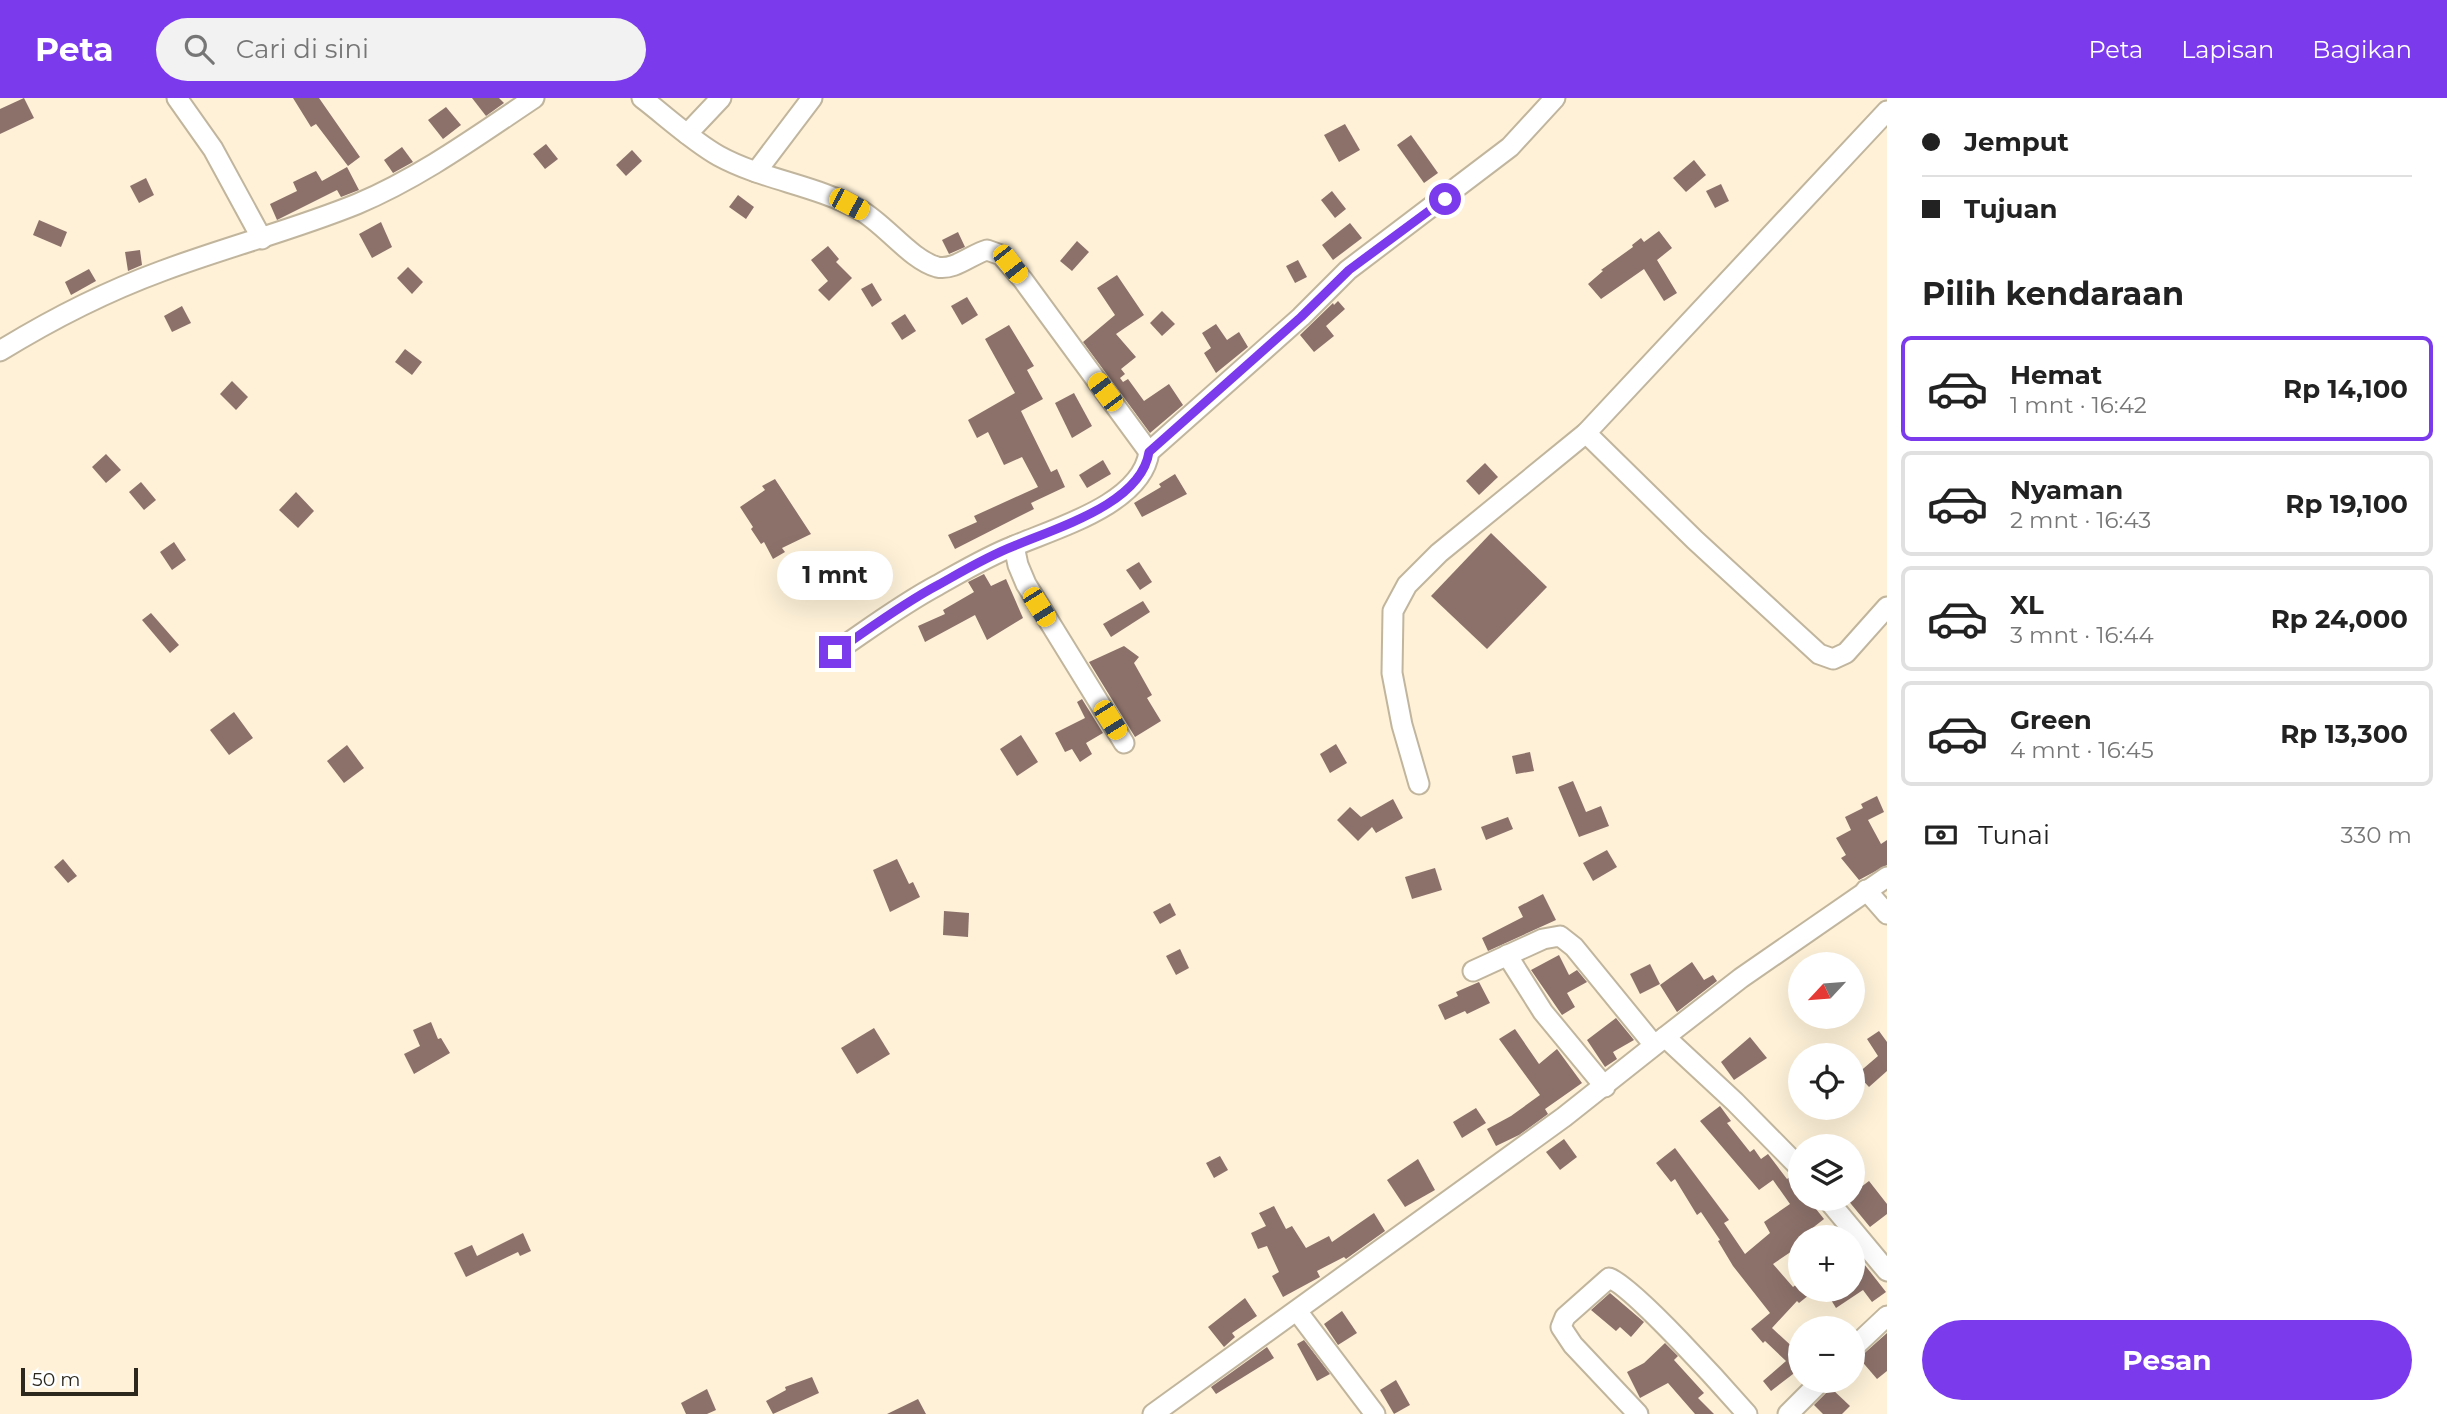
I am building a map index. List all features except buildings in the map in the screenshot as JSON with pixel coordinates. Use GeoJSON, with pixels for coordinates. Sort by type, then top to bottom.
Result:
{"type":"FeatureCollection","features":[{"type":"Feature","properties":{"kind":"street"},"geometry":{"type":"LineString","coordinates":[[177,98],[214,149],[262,239]]}},
{"type":"Feature","properties":{"kind":"street"},"geometry":{"type":"LineString","coordinates":[[0,351],[100,296],[162,271],[262,239],[359,203],[454,152],[534,98]]}},
{"type":"Feature","properties":{"kind":"street"},"geometry":{"type":"LineString","coordinates":[[642,98],[720,156],[756,172],[836,197],[863,211],[935,267],[952,266],[987,250],[1001,255],[1149,452]]}},
{"type":"Feature","properties":{"kind":"street"},"geometry":{"type":"LineString","coordinates":[[687,134],[721,98]]}},
{"type":"Feature","properties":{"kind":"street"},"geometry":{"type":"LineString","coordinates":[[756,172],[813,98]]}},
{"type":"Feature","properties":{"kind":"street"},"geometry":{"type":"LineString","coordinates":[[835,652],[935,586],[1014,546],[1065,527],[1120,494],[1140,476],[1149,452],[1301,317],[1349,270],[1510,147],[1555,98]]}},
{"type":"Feature","properties":{"kind":"street"},"geometry":{"type":"LineString","coordinates":[[1419,783],[1402,725],[1392,673],[1393,611],[1407,585],[1439,552],[1586,433],[1887,111]]}},
{"type":"Feature","properties":{"kind":"street"},"geometry":{"type":"LineString","coordinates":[[1586,433],[1695,540],[1819,654],[1833,659],[1846,653],[1887,607]]}},
{"type":"Feature","properties":{"kind":"street"},"geometry":{"type":"LineString","coordinates":[[1014,546],[1026,584],[1124,743]]}},
{"type":"Feature","properties":{"kind":"street"},"geometry":{"type":"LineString","coordinates":[[1153,1414],[1605,1087],[1741,978],[1887,877]]}},
{"type":"Feature","properties":{"kind":"street"},"geometry":{"type":"LineString","coordinates":[[1866,890],[1887,914]]}},
{"type":"Feature","properties":{"kind":"street"},"geometry":{"type":"LineString","coordinates":[[1473,971],[1543,939],[1560,936],[1574,947],[1660,1041],[1735,1102],[1788,1156]]}},
{"type":"Feature","properties":{"kind":"street"},"geometry":{"type":"LineString","coordinates":[[1507,955],[1543,1012],[1605,1087]]}},
{"type":"Feature","properties":{"kind":"street"},"geometry":{"type":"LineString","coordinates":[[1837,1211],[1887,1271]]}},
{"type":"Feature","properties":{"kind":"street"},"geometry":{"type":"LineString","coordinates":[[1638,1414],[1573,1345],[1561,1328],[1565,1317],[1609,1278],[1620,1284],[1653,1315],[1747,1414]]}},
{"type":"Feature","properties":{"kind":"street"},"geometry":{"type":"LineString","coordinates":[[1297,1311],[1375,1414]]}},
{"type":"Feature","properties":{"kind":"street"},"geometry":{"type":"LineString","coordinates":[[1865,1337],[1887,1315]]}},
{"type":"Feature","properties":{"kind":"street"},"geometry":{"type":"LineString","coordinates":[[1788,1414],[1809,1393]]}},
{"type":"Feature","properties":{"kind":"route"},"geometry":{"type":"LineString","coordinates":[[835,652],[935,586],[996,554],[1065,527],[1120,494],[1144,471],[1149,452],[1301,317],[1349,270],[1445,199]]}}]}
